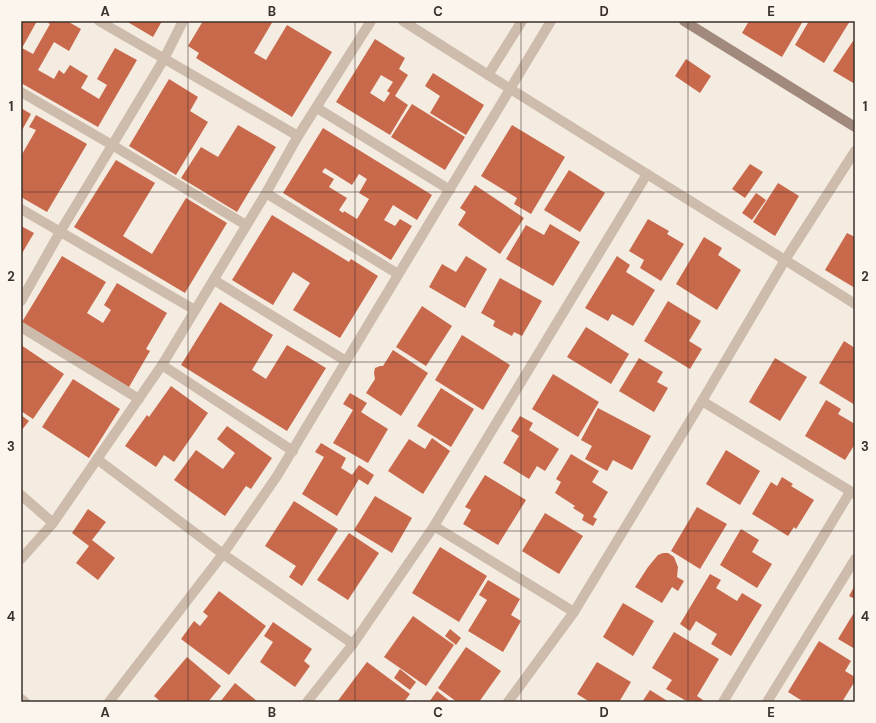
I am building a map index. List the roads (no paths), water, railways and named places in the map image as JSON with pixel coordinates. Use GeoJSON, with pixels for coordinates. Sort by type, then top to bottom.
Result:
{"type":"FeatureCollection","features":[{"type":"Feature","properties":{"kind":"street"},"geometry":{"type":"LineString","coordinates":[[99,21],[298,136]]}},
{"type":"Feature","properties":{"kind":"street"},"geometry":{"type":"LineString","coordinates":[[21,301],[60,232],[164,59],[183,21]]}},
{"type":"Feature","properties":{"kind":"street"},"geometry":{"type":"LineString","coordinates":[[21,559],[53,523],[162,365],[266,193],[298,136],[317,108],[370,21]]}},
{"type":"Feature","properties":{"kind":"street"},"geometry":{"type":"LineString","coordinates":[[403,21],[855,304]]}},
{"type":"Feature","properties":{"kind":"street"},"geometry":{"type":"LineString","coordinates":[[488,75],[522,21]]}},
{"type":"Feature","properties":{"kind":"street"},"geometry":{"type":"LineString","coordinates":[[109,702],[223,554],[277,476],[398,274],[511,90],[551,21]]}},
{"type":"Feature","properties":{"kind":"street"},"geometry":{"type":"LineString","coordinates":[[684,21],[855,128]]}},
{"type":"Feature","properties":{"kind":"street"},"geometry":{"type":"LineString","coordinates":[[21,92],[246,225]]}},
{"type":"Feature","properties":{"kind":"street"},"geometry":{"type":"LineString","coordinates":[[317,108],[450,190]]}},
{"type":"Feature","properties":{"kind":"street"},"geometry":{"type":"LineString","coordinates":[[508,702],[574,612],[702,401],[785,260],[855,151]]}},
{"type":"Feature","properties":{"kind":"street"},"geometry":{"type":"LineString","coordinates":[[307,702],[353,644],[434,526],[647,174]]}},
{"type":"Feature","properties":{"kind":"street"},"geometry":{"type":"LineString","coordinates":[[266,193],[398,274]]}},
{"type":"Feature","properties":{"kind":"street"},"geometry":{"type":"LineString","coordinates":[[21,209],[195,310]]}},
{"type":"Feature","properties":{"kind":"street"},"geometry":{"type":"LineString","coordinates":[[214,280],[346,361]]}},
{"type":"Feature","properties":{"kind":"street"},"geometry":{"type":"LineString","coordinates":[[21,328],[139,399]]}},
{"type":"Feature","properties":{"kind":"street"},"geometry":{"type":"LineString","coordinates":[[162,365],[292,451]]}},
{"type":"Feature","properties":{"kind":"street"},"geometry":{"type":"LineString","coordinates":[[702,401],[853,493],[723,702]]}},
{"type":"Feature","properties":{"kind":"street"},"geometry":{"type":"LineString","coordinates":[[98,459],[223,554],[353,644]]}},
{"type":"Feature","properties":{"kind":"street"},"geometry":{"type":"LineString","coordinates":[[21,495],[53,523]]}},
{"type":"Feature","properties":{"kind":"street"},"geometry":{"type":"LineString","coordinates":[[434,526],[574,612]]}},
{"type":"Feature","properties":{"kind":"street"},"geometry":{"type":"LineString","coordinates":[[771,700],[855,559]]}},
{"type":"Feature","properties":{"kind":"street"},"geometry":{"type":"LineString","coordinates":[[21,699],[25,702]]}}]}
